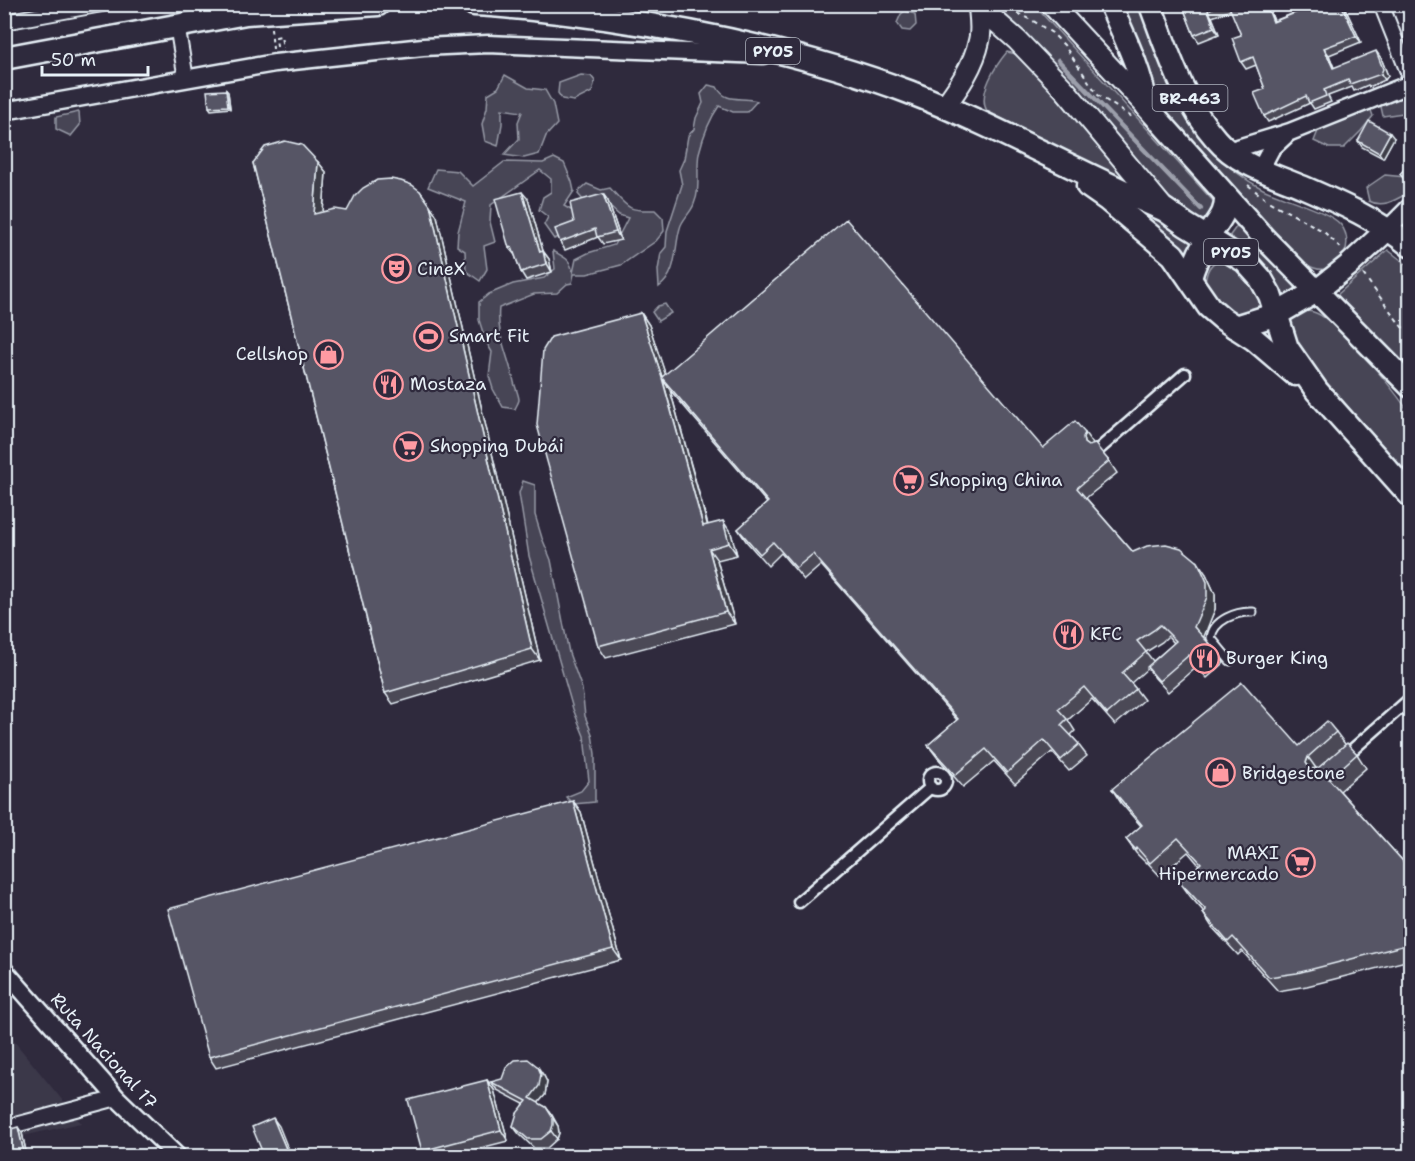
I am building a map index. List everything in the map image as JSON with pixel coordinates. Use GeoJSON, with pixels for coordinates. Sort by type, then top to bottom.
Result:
{"type":"FeatureCollection","features":[{"type":"Feature","properties":{"kind":"highway"},"geometry":{"type":"LineString","coordinates":[[4,58],[177,25],[245,9],[269,12],[378,4]]}},
{"type":"Feature","properties":{"kind":"highway","name":"PY05"},"geometry":{"type":"LineString","coordinates":[[474,4],[569,13],[721,38],[860,75],[944,107],[1010,135],[1165,210],[1245,261],[1261,279],[1270,295],[1276,314]]}},
{"type":"Feature","properties":{"kind":"highway","name":"PY05"},"geometry":{"type":"LineString","coordinates":[[1056,159],[1073,177],[1108,200],[1173,255],[1209,307],[1235,327]]}},
{"type":"Feature","properties":{"kind":"highway"},"geometry":{"type":"LineString","coordinates":[[1190,278],[1208,237],[1224,215],[1227,206],[1226,197]]}},
{"type":"Feature","properties":{"kind":"highway"},"geometry":{"type":"LineString","coordinates":[[1235,327],[1276,314],[1316,292]]}},
{"type":"Feature","properties":{"kind":"highway"},"geometry":{"type":"LineString","coordinates":[[1276,314],[1287,348],[1317,391],[1410,495]]}},
{"type":"Feature","properties":{"kind":"highway"},"geometry":{"type":"LineString","coordinates":[[1235,327],[1254,339],[1317,391]]}},
{"type":"Feature","properties":{"kind":"main road"},"geometry":{"type":"LineString","coordinates":[[1051,4],[1150,111]]}},
{"type":"Feature","properties":{"kind":"main road","name":"BR-463"},"geometry":{"type":"LineString","coordinates":[[1110,4],[1137,66],[1150,111],[1226,197],[1410,386]]}},
{"type":"Feature","properties":{"kind":"main road","name":"BR-463"},"geometry":{"type":"LineString","coordinates":[[1150,4],[1173,64],[1204,123],[1216,139],[1254,177],[1343,206],[1388,229],[1410,246]]}},
{"type":"Feature","properties":{"kind":"main road"},"geometry":{"type":"LineString","coordinates":[[944,107],[973,60],[980,39],[978,6]]}},
{"type":"Feature","properties":{"kind":"main road"},"geometry":{"type":"LineString","coordinates":[[978,6],[1017,40],[1066,91],[1165,210]]}},
{"type":"Feature","properties":{"kind":"main road"},"geometry":{"type":"LineString","coordinates":[[1343,206],[1361,234],[1361,247],[1356,259]]}},
{"type":"Feature","properties":{"kind":"main road"},"geometry":{"type":"LineString","coordinates":[[1316,292],[1388,229]]}},
{"type":"Feature","properties":{"kind":"street"},"geometry":{"type":"LineString","coordinates":[[4,22],[102,4]]}},
{"type":"Feature","properties":{"kind":"street"},"geometry":{"type":"LineString","coordinates":[[1381,4],[1410,77]]}},
{"type":"Feature","properties":{"kind":"street"},"geometry":{"type":"LineString","coordinates":[[177,25],[186,79]]}},
{"type":"Feature","properties":{"kind":"street"},"geometry":{"type":"LineString","coordinates":[[4,111],[275,63],[423,47],[488,44],[798,57]]}},
{"type":"Feature","properties":{"kind":"street"},"geometry":{"type":"LineString","coordinates":[[1228,151],[1290,132],[1410,84]]}},
{"type":"Feature","properties":{"kind":"street"},"geometry":{"type":"LineString","coordinates":[[1254,177],[1271,149],[1290,132]]}},
{"type":"Feature","properties":{"kind":"street"},"geometry":{"type":"LineString","coordinates":[[1388,229],[1410,207]]}},
{"type":"Feature","properties":{"kind":"street"},"geometry":{"type":"LineString","coordinates":[[1098,450],[1185,374]]}},
{"type":"Feature","properties":{"kind":"street"},"geometry":{"type":"LineString","coordinates":[[1336,764],[1410,699]]}},
{"type":"Feature","properties":{"kind":"street"},"geometry":{"type":"LineString","coordinates":[[799,902],[931,787],[929,779],[933,774],[947,773]]}},
{"type":"Feature","properties":{"kind":"street","name":"Ruta Nacional 17"},"geometry":{"type":"LineString","coordinates":[[4,970],[117,1098],[177,1156]]}},
{"type":"Feature","properties":{"kind":"street"},"geometry":{"type":"LineString","coordinates":[[4,1128],[117,1098]]}},
{"type":"Feature","properties":{"kind":"lane"},"geometry":{"type":"LineString","coordinates":[[1230,661],[1210,638],[1211,633],[1218,625],[1242,611],[1253,612]]}},
{"type":"Feature","properties":{"kind":"path"},"geometry":{"type":"LineString","coordinates":[[1007,8],[1035,21],[1052,33],[1064,45],[1098,95],[1138,120],[1150,111]]}},
{"type":"Feature","properties":{"kind":"path"},"geometry":{"type":"LineString","coordinates":[[269,12],[274,52],[278,52],[276,37],[281,36],[283,55],[275,56],[275,63]]}},
{"type":"Feature","properties":{"kind":"path"},"geometry":{"type":"LineString","coordinates":[[1254,177],[1268,201],[1323,231],[1356,259],[1402,327],[1410,330]]}},
{"type":"Feature","properties":{"kind":"shaded area"},"geometry":{"type":"Polygon","coordinates":[[[996,5],[1034,5],[1214,202],[1216,206],[1206,220],[1195,218],[1173,202],[1035,45],[996,5]]]}},
{"type":"Feature","properties":{"kind":"shaded area"},"geometry":{"type":"Polygon","coordinates":[[[1121,5],[1139,5],[1176,98],[1192,125],[1224,162],[1263,189],[1327,215],[1341,225],[1346,234],[1347,243],[1341,260],[1334,266],[1317,269],[1306,264],[1216,174],[1175,125],[1162,105],[1121,5]]]}},
{"type":"Feature","properties":{"kind":"shaded area"},"geometry":{"type":"Polygon","coordinates":[[[905,11],[915,14],[916,25],[910,31],[902,30],[897,23],[905,11]]]}},
{"type":"Feature","properties":{"kind":"shaded area"},"geometry":{"type":"Polygon","coordinates":[[[1007,52],[1016,54],[1031,67],[1129,183],[987,111],[984,96],[986,88],[993,72],[1007,52]]]}},
{"type":"Feature","properties":{"kind":"shaded area"},"geometry":{"type":"Polygon","coordinates":[[[505,75],[528,88],[545,90],[553,104],[557,124],[546,136],[539,154],[524,158],[504,155],[519,139],[518,122],[522,112],[502,109],[498,146],[485,141],[482,124],[488,94],[498,88],[505,75]]]}},
{"type":"Feature","properties":{"kind":"shaded area"},"geometry":{"type":"Polygon","coordinates":[[[581,75],[591,76],[595,81],[592,92],[574,101],[562,99],[558,93],[559,83],[581,75]]]}},
{"type":"Feature","properties":{"kind":"shaded area"},"geometry":{"type":"Polygon","coordinates":[[[708,85],[717,87],[729,98],[757,101],[747,112],[733,112],[719,106],[712,117],[699,153],[696,198],[681,225],[669,275],[659,287],[658,270],[661,253],[666,247],[667,231],[682,185],[679,170],[684,159],[688,136],[694,129],[703,103],[701,94],[708,85]]]}},
{"type":"Feature","properties":{"kind":"shaded area"},"geometry":{"type":"Polygon","coordinates":[[[1410,87],[1410,105],[1403,113],[1383,116],[1379,98],[1410,87]]]}},
{"type":"Feature","properties":{"kind":"shaded area"},"geometry":{"type":"Polygon","coordinates":[[[1368,102],[1373,116],[1344,148],[1329,148],[1314,141],[1318,131],[1368,102]]]}},
{"type":"Feature","properties":{"kind":"shaded area"},"geometry":{"type":"Polygon","coordinates":[[[79,112],[80,125],[71,136],[56,129],[56,117],[79,112]]]}},
{"type":"Feature","properties":{"kind":"shaded area"},"geometry":{"type":"Polygon","coordinates":[[[554,158],[564,163],[572,182],[574,191],[564,206],[576,213],[572,232],[554,239],[544,225],[548,217],[539,210],[543,197],[551,192],[551,179],[540,170],[491,205],[490,222],[495,242],[484,246],[487,269],[480,281],[466,271],[465,251],[457,246],[458,232],[466,202],[428,187],[436,169],[458,171],[473,186],[504,162],[543,163],[554,158]]]}},
{"type":"Feature","properties":{"kind":"shaded area"},"geometry":{"type":"Polygon","coordinates":[[[1385,175],[1405,177],[1406,194],[1383,204],[1369,201],[1366,188],[1385,175]]]}},
{"type":"Feature","properties":{"kind":"shaded area"},"geometry":{"type":"Polygon","coordinates":[[[587,184],[601,190],[610,188],[633,209],[655,210],[663,218],[664,231],[656,241],[621,265],[587,274],[574,274],[572,283],[567,284],[557,293],[534,294],[499,308],[499,327],[519,400],[515,409],[503,407],[489,376],[492,352],[479,320],[479,302],[489,294],[513,284],[544,278],[555,269],[553,251],[567,259],[573,273],[576,259],[614,245],[628,218],[619,215],[601,199],[584,201],[578,194],[587,184]]]}},
{"type":"Feature","properties":{"kind":"shaded area"},"geometry":{"type":"Polygon","coordinates":[[[1097,184],[1192,241],[1188,254],[1186,254],[1097,184]]]}},
{"type":"Feature","properties":{"kind":"shaded area"},"geometry":{"type":"Polygon","coordinates":[[[1236,227],[1295,286],[1296,294],[1284,300],[1226,241],[1236,227]]]}},
{"type":"Feature","properties":{"kind":"shaded area"},"geometry":{"type":"Polygon","coordinates":[[[1388,250],[1410,267],[1410,368],[1340,301],[1337,295],[1388,250]]]}},
{"type":"Feature","properties":{"kind":"shaded area"},"geometry":{"type":"Polygon","coordinates":[[[1221,259],[1248,274],[1261,302],[1253,313],[1236,316],[1215,301],[1205,282],[1210,268],[1221,259]]]}},
{"type":"Feature","properties":{"kind":"shaded area"},"geometry":{"type":"Polygon","coordinates":[[[665,304],[671,313],[658,321],[652,312],[658,306],[665,304]]]}},
{"type":"Feature","properties":{"kind":"shaded area"},"geometry":{"type":"Polygon","coordinates":[[[1302,312],[1316,313],[1338,329],[1393,390],[1410,414],[1410,477],[1313,367],[1292,338],[1290,320],[1302,312]]]}},
{"type":"Feature","properties":{"kind":"shaded area"},"geometry":{"type":"Polygon","coordinates":[[[523,481],[535,485],[535,515],[551,560],[569,653],[582,689],[585,716],[592,734],[595,754],[595,802],[573,804],[566,797],[581,791],[589,781],[584,736],[573,709],[529,556],[519,493],[523,481]]]}},
{"type":"Feature","properties":{"kind":"shaded area"},"geometry":{"type":"Polygon","coordinates":[[[5,1030],[81,1123],[5,1140],[5,1030]]]}},
{"type":"Feature","properties":{"kind":"building"},"geometry":{"type":"Polygon","coordinates":[[[1182,4],[1222,4],[1208,10],[1214,27],[1194,35],[1182,4]]]}},
{"type":"Feature","properties":{"kind":"building"},"geometry":{"type":"Polygon","coordinates":[[[1228,4],[1253,4],[1254,9],[1266,4],[1273,22],[1317,4],[1341,4],[1356,36],[1324,48],[1333,68],[1376,51],[1383,69],[1381,74],[1350,84],[1348,80],[1324,90],[1326,96],[1309,103],[1306,96],[1264,116],[1254,93],[1265,89],[1253,57],[1241,62],[1232,38],[1241,35],[1228,4]]]}},
{"type":"Feature","properties":{"kind":"building"},"geometry":{"type":"Polygon","coordinates":[[[226,90],[228,106],[209,107],[207,91],[226,90]]]}},
{"type":"Feature","properties":{"kind":"building"},"geometry":{"type":"Polygon","coordinates":[[[1369,121],[1390,133],[1379,153],[1358,141],[1369,121]]]}},
{"type":"Feature","properties":{"kind":"building","name":"Shopping Dubái"},"geometry":{"type":"Polygon","coordinates":[[[285,141],[302,145],[318,162],[314,214],[335,209],[347,211],[355,196],[377,180],[391,179],[412,185],[420,191],[430,205],[532,649],[385,693],[253,163],[265,147],[285,141]]]}},
{"type":"Feature","properties":{"kind":"building"},"geometry":{"type":"Polygon","coordinates":[[[1410,163],[1410,180],[1408,182],[1400,174],[1410,163]]]}},
{"type":"Feature","properties":{"kind":"building"},"geometry":{"type":"Polygon","coordinates":[[[522,192],[540,252],[543,251],[546,264],[521,272],[512,247],[509,248],[495,199],[522,192]]]}},
{"type":"Feature","properties":{"kind":"building"},"geometry":{"type":"Polygon","coordinates":[[[603,194],[616,232],[597,237],[595,229],[560,242],[555,229],[574,222],[570,203],[603,194]]]}},
{"type":"Feature","properties":{"kind":"building"},"geometry":{"type":"Polygon","coordinates":[[[846,219],[1043,448],[1075,421],[1085,433],[1084,443],[1088,446],[1095,444],[1109,461],[1077,488],[1133,552],[1147,546],[1166,544],[1181,548],[1198,562],[1207,582],[1207,597],[1194,627],[1216,651],[1199,666],[1189,655],[1159,681],[1147,667],[1176,641],[1160,625],[1137,641],[1146,652],[1122,673],[1136,689],[1107,714],[1084,687],[1058,709],[1067,719],[1061,725],[1079,744],[1061,760],[1044,740],[1007,773],[986,749],[955,775],[928,745],[958,719],[813,554],[796,568],[773,542],[760,554],[738,529],[768,502],[662,378],[703,526],[723,521],[729,543],[709,549],[726,612],[598,646],[537,425],[543,350],[551,337],[641,313],[662,377],[846,219]]]}},
{"type":"Feature","properties":{"kind":"building"},"geometry":{"type":"Polygon","coordinates":[[[1242,682],[1299,746],[1327,721],[1336,732],[1308,757],[1306,763],[1310,769],[1318,768],[1347,743],[1357,754],[1329,779],[1410,869],[1410,944],[1297,973],[1269,977],[1233,937],[1228,942],[1203,913],[1206,910],[1180,882],[1201,863],[1178,838],[1150,863],[1126,839],[1142,825],[1112,789],[1242,682]]]}},
{"type":"Feature","properties":{"kind":"building"},"geometry":{"type":"Polygon","coordinates":[[[573,801],[613,949],[209,1057],[168,909],[573,801]]]}},
{"type":"Feature","properties":{"kind":"building"},"geometry":{"type":"Polygon","coordinates":[[[528,1059],[538,1067],[541,1074],[539,1086],[530,1098],[546,1107],[553,1118],[551,1131],[541,1139],[528,1139],[513,1126],[517,1113],[527,1101],[491,1082],[502,1079],[506,1068],[515,1060],[528,1059]]]}},
{"type":"Feature","properties":{"kind":"building"},"geometry":{"type":"Polygon","coordinates":[[[487,1080],[501,1130],[422,1151],[408,1100],[487,1080]]]}},
{"type":"Feature","properties":{"kind":"building"},"geometry":{"type":"Polygon","coordinates":[[[273,1118],[289,1156],[264,1156],[252,1127],[273,1118]]]}},
{"type":"Feature","properties":{"kind":"building"},"geometry":{"type":"Polygon","coordinates":[[[18,1127],[24,1153],[4,1156],[4,1131],[18,1127]]]}},
{"type":"Feature","properties":{"kind":"waterway"},"geometry":{"type":"LineString","coordinates":[[1058,60],[1201,209]]}},
{"type":"Feature","properties":{"kind":"place","name":"CineX"},"geometry":{"type":"Point","coordinates":[396,269]}},
{"type":"Feature","properties":{"kind":"place","name":"Smart Fit"},"geometry":{"type":"Point","coordinates":[428,336]}},
{"type":"Feature","properties":{"kind":"place","name":"Cellshop"},"geometry":{"type":"Point","coordinates":[329,354]}},
{"type":"Feature","properties":{"kind":"place","name":"Mostaza"},"geometry":{"type":"Point","coordinates":[389,384]}},
{"type":"Feature","properties":{"kind":"place","name":"Shopping Dubái"},"geometry":{"type":"Point","coordinates":[409,446]}},
{"type":"Feature","properties":{"kind":"place","name":"Shopping China"},"geometry":{"type":"Point","coordinates":[908,480]}},
{"type":"Feature","properties":{"kind":"place","name":"KFC"},"geometry":{"type":"Point","coordinates":[1069,634]}},
{"type":"Feature","properties":{"kind":"place","name":"Burger King"},"geometry":{"type":"Point","coordinates":[1205,658]}},
{"type":"Feature","properties":{"kind":"place","name":"Bridgestone"},"geometry":{"type":"Point","coordinates":[1221,773]}},
{"type":"Feature","properties":{"kind":"place","name":"MAXI Hipermercado"},"geometry":{"type":"Point","coordinates":[1300,863]}}]}
